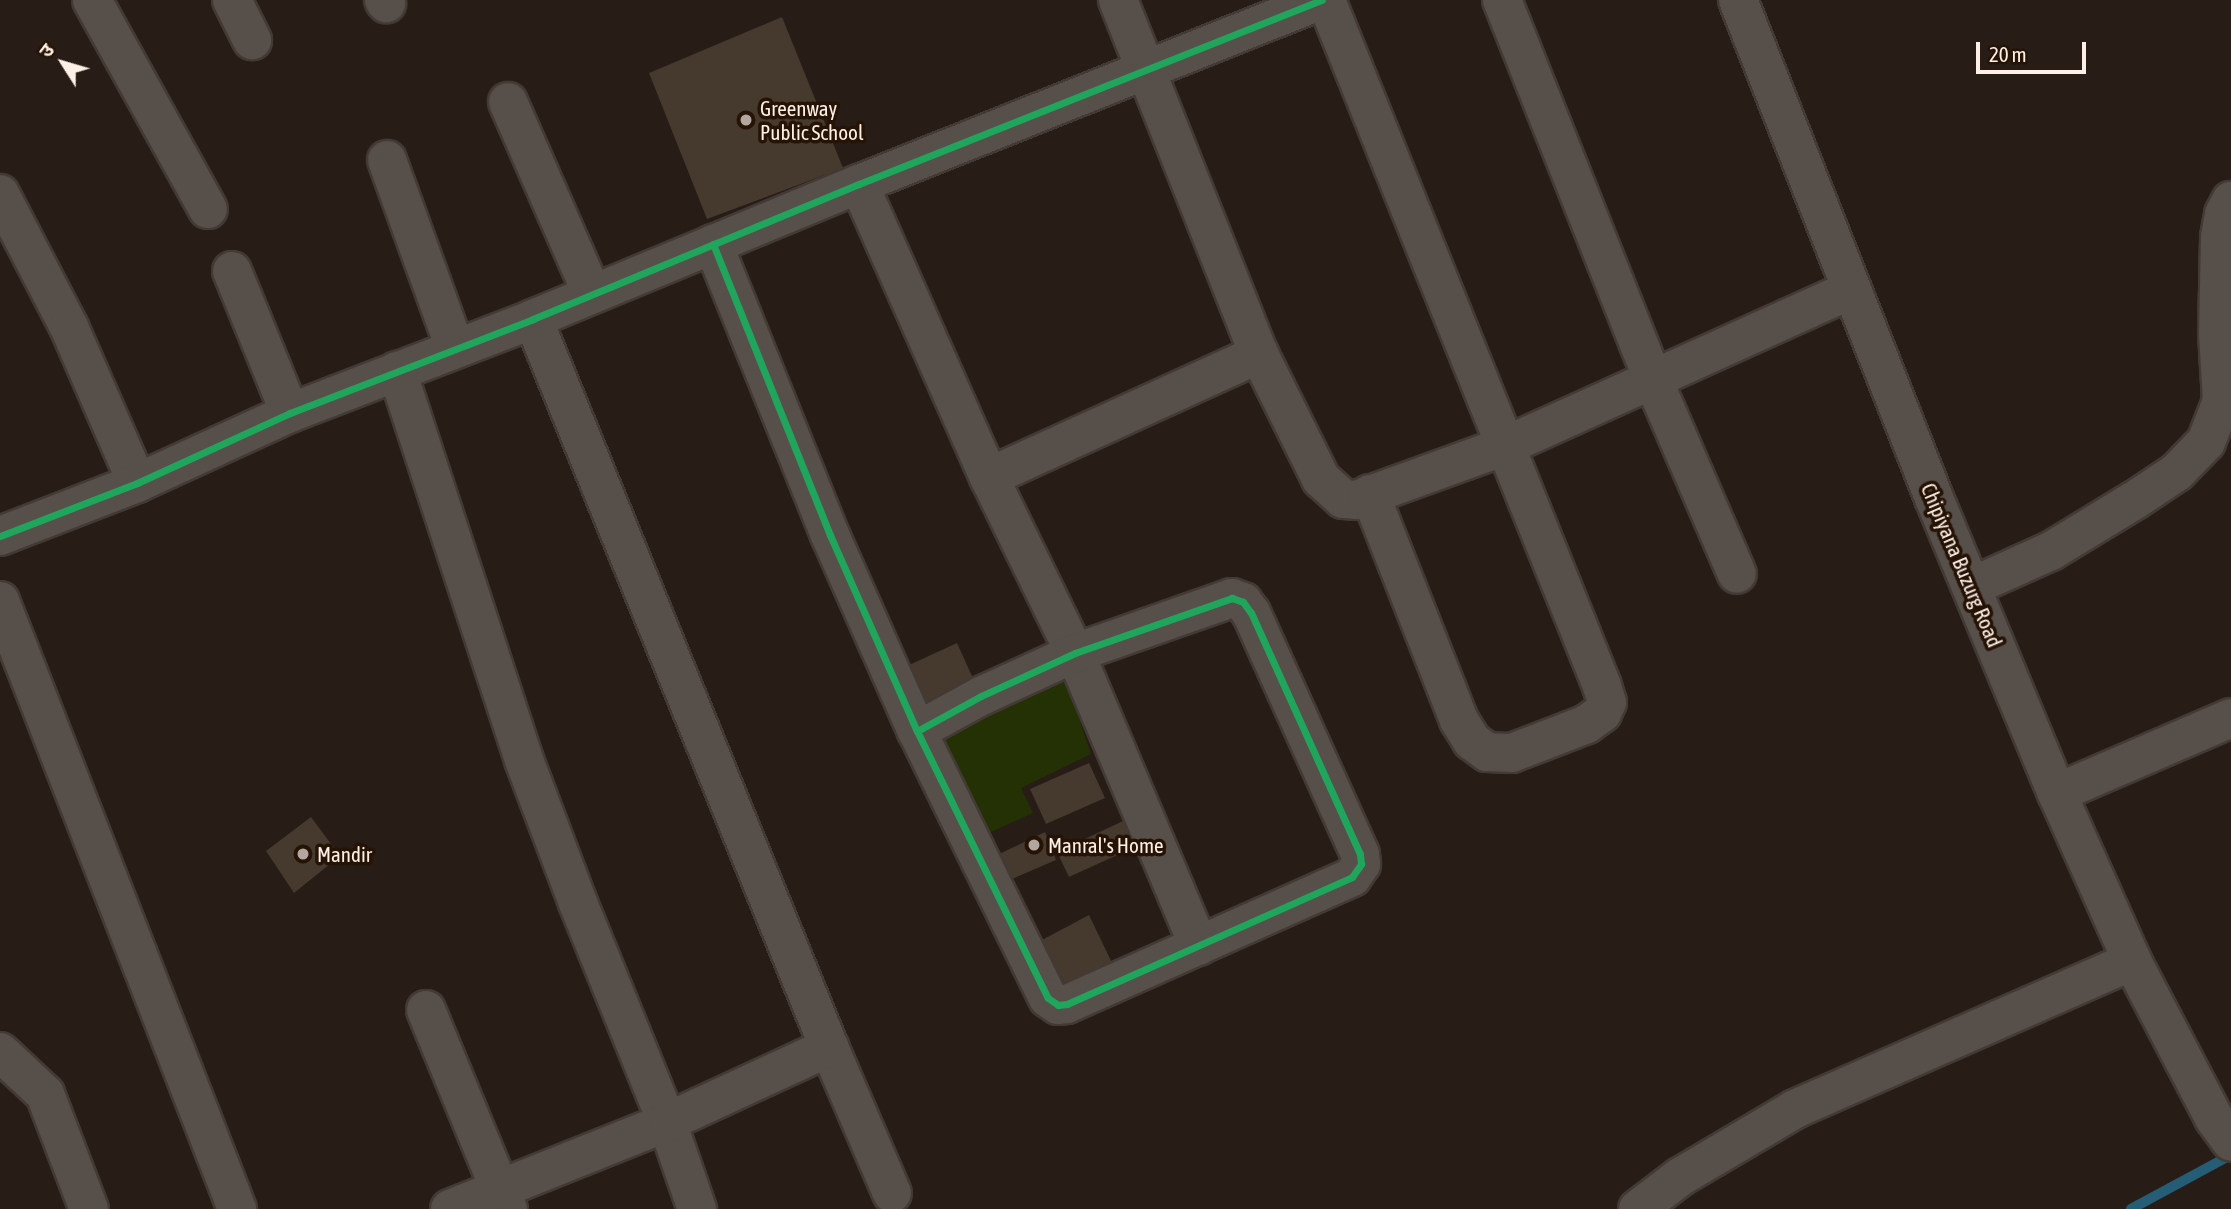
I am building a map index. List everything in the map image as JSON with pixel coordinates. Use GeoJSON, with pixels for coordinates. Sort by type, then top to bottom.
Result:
{"type":"FeatureCollection","features":[{"type":"Feature","properties":{"kind":"street"},"geometry":{"type":"LineString","coordinates":[[92,0],[208,209]]}},
{"type":"Feature","properties":{"kind":"street"},"geometry":{"type":"LineString","coordinates":[[232,0],[252,40]]}},
{"type":"Feature","properties":{"kind":"street"},"geometry":{"type":"LineString","coordinates":[[1118,0],[1259,354],[1321,479],[1343,499],[1356,500],[1504,446],[1851,290]]}},
{"type":"Feature","properties":{"kind":"street"},"geometry":{"type":"LineString","coordinates":[[0,536],[137,483],[290,413],[533,319],[859,184],[1324,0],[1607,702],[1602,713],[1587,724],[1511,753],[1487,752],[1472,741],[1459,720],[1370,495]]}},
{"type":"Feature","properties":{"kind":"street"},"geometry":{"type":"LineString","coordinates":[[1502,0],[1653,380],[1737,574]]}},
{"type":"Feature","properties":{"kind":"street","name":"Chipiyana Buzurg Road"},"geometry":{"type":"LineString","coordinates":[[1738,0],[1934,498],[1973,586],[2057,793],[2132,961],[2222,1130]]}},
{"type":"Feature","properties":{"kind":"street"},"geometry":{"type":"LineString","coordinates":[[508,102],[592,293]]}},
{"type":"Feature","properties":{"kind":"street"},"geometry":{"type":"LineString","coordinates":[[387,160],[455,348]]}},
{"type":"Feature","properties":{"kind":"street"},"geometry":{"type":"LineString","coordinates":[[859,184],[989,477],[1075,653],[1199,946]]}},
{"type":"Feature","properties":{"kind":"street"},"geometry":{"type":"LineString","coordinates":[[0,194],[69,327],[137,483]]}},
{"type":"Feature","properties":{"kind":"street"},"geometry":{"type":"LineString","coordinates":[[1973,586],[2051,551],[2125,506],[2177,472],[2206,442],[2222,401],[2218,334],[2220,237],[2224,215],[2231,201]]}},
{"type":"Feature","properties":{"kind":"street"},"geometry":{"type":"LineString","coordinates":[[713,244],[830,535],[917,731],[1048,998],[1058,1005],[1067,1004],[1352,877],[1362,864],[1360,854],[1243,602],[1232,598],[1075,653],[981,696],[917,731]]}},
{"type":"Feature","properties":{"kind":"street"},"geometry":{"type":"LineString","coordinates":[[232,271],[290,413]]}},
{"type":"Feature","properties":{"kind":"street"},"geometry":{"type":"LineString","coordinates":[[533,319],[829,1047],[892,1193]]}},
{"type":"Feature","properties":{"kind":"street"},"geometry":{"type":"LineString","coordinates":[[989,477],[1259,354]]}},
{"type":"Feature","properties":{"kind":"street"},"geometry":{"type":"LineString","coordinates":[[397,371],[524,760],[667,1122],[697,1209]]}},
{"type":"Feature","properties":{"kind":"street"},"geometry":{"type":"LineString","coordinates":[[0,601],[237,1209]]}},
{"type":"Feature","properties":{"kind":"street"},"geometry":{"type":"LineString","coordinates":[[2057,793],[2231,718]]}},
{"type":"Feature","properties":{"kind":"street"},"geometry":{"type":"LineString","coordinates":[[1639,1209],[1680,1177],[1795,1109],[2132,961]]}},
{"type":"Feature","properties":{"kind":"street"},"geometry":{"type":"LineString","coordinates":[[426,1010],[504,1199]]}},
{"type":"Feature","properties":{"kind":"street"},"geometry":{"type":"LineString","coordinates":[[450,1209],[504,1199],[829,1047]]}},
{"type":"Feature","properties":{"kind":"street"},"geometry":{"type":"LineString","coordinates":[[0,1052],[45,1094],[89,1209]]}},
{"type":"Feature","properties":{"kind":"green space"},"geometry":{"type":"Polygon","coordinates":[[[1063,671],[1091,754],[1021,788],[1033,813],[980,837],[927,737],[1063,671]]]}},
{"type":"Feature","properties":{"kind":"building","name":"Greenway Public School"},"geometry":{"type":"Polygon","coordinates":[[[782,17],[843,168],[707,219],[649,73],[782,17]]]}},
{"type":"Feature","properties":{"kind":"building"},"geometry":{"type":"Polygon","coordinates":[[[957,643],[981,696],[919,724],[896,671],[957,643]]]}},
{"type":"Feature","properties":{"kind":"building"},"geometry":{"type":"Polygon","coordinates":[[[1089,763],[1105,798],[1046,824],[1030,789],[1089,763]]]}},
{"type":"Feature","properties":{"kind":"building","name":"Mandir"},"geometry":{"type":"Polygon","coordinates":[[[311,817],[340,856],[294,893],[266,851],[311,817]]]}},
{"type":"Feature","properties":{"kind":"building"},"geometry":{"type":"Polygon","coordinates":[[[1123,821],[1135,847],[1069,877],[1057,852],[1123,821]]]}},
{"type":"Feature","properties":{"kind":"building","name":"Manral's Home"},"geometry":{"type":"Polygon","coordinates":[[[1045,832],[1056,860],[1003,883],[991,858],[1045,832]]]}},
{"type":"Feature","properties":{"kind":"building"},"geometry":{"type":"Polygon","coordinates":[[[1089,915],[1114,967],[1048,998],[1025,949],[1089,915]]]}},
{"type":"Feature","properties":{"kind":"waterway"},"geometry":{"type":"LineString","coordinates":[[2131,1209],[2231,1155]]}},
{"type":"Feature","properties":{"kind":"cycle path"},"geometry":{"type":"LineString","coordinates":[[0,536],[137,483],[290,413],[533,319],[859,184],[1322,0]]}},
{"type":"Feature","properties":{"kind":"cycle path"},"geometry":{"type":"LineString","coordinates":[[713,244],[830,535],[917,731],[1048,998],[1058,1005],[1067,1004],[1352,877],[1361,864],[1360,854],[1251,613],[1243,602],[1232,598],[1075,653],[981,696],[917,731]]}},
{"type":"Feature","properties":{"kind":"place","name":"Greenway Public School"},"geometry":{"type":"Point","coordinates":[746,120]}},
{"type":"Feature","properties":{"kind":"place","name":"Manral's Home"},"geometry":{"type":"Point","coordinates":[1034,845]}},
{"type":"Feature","properties":{"kind":"place","name":"Mandir"},"geometry":{"type":"Point","coordinates":[303,854]}}]}
